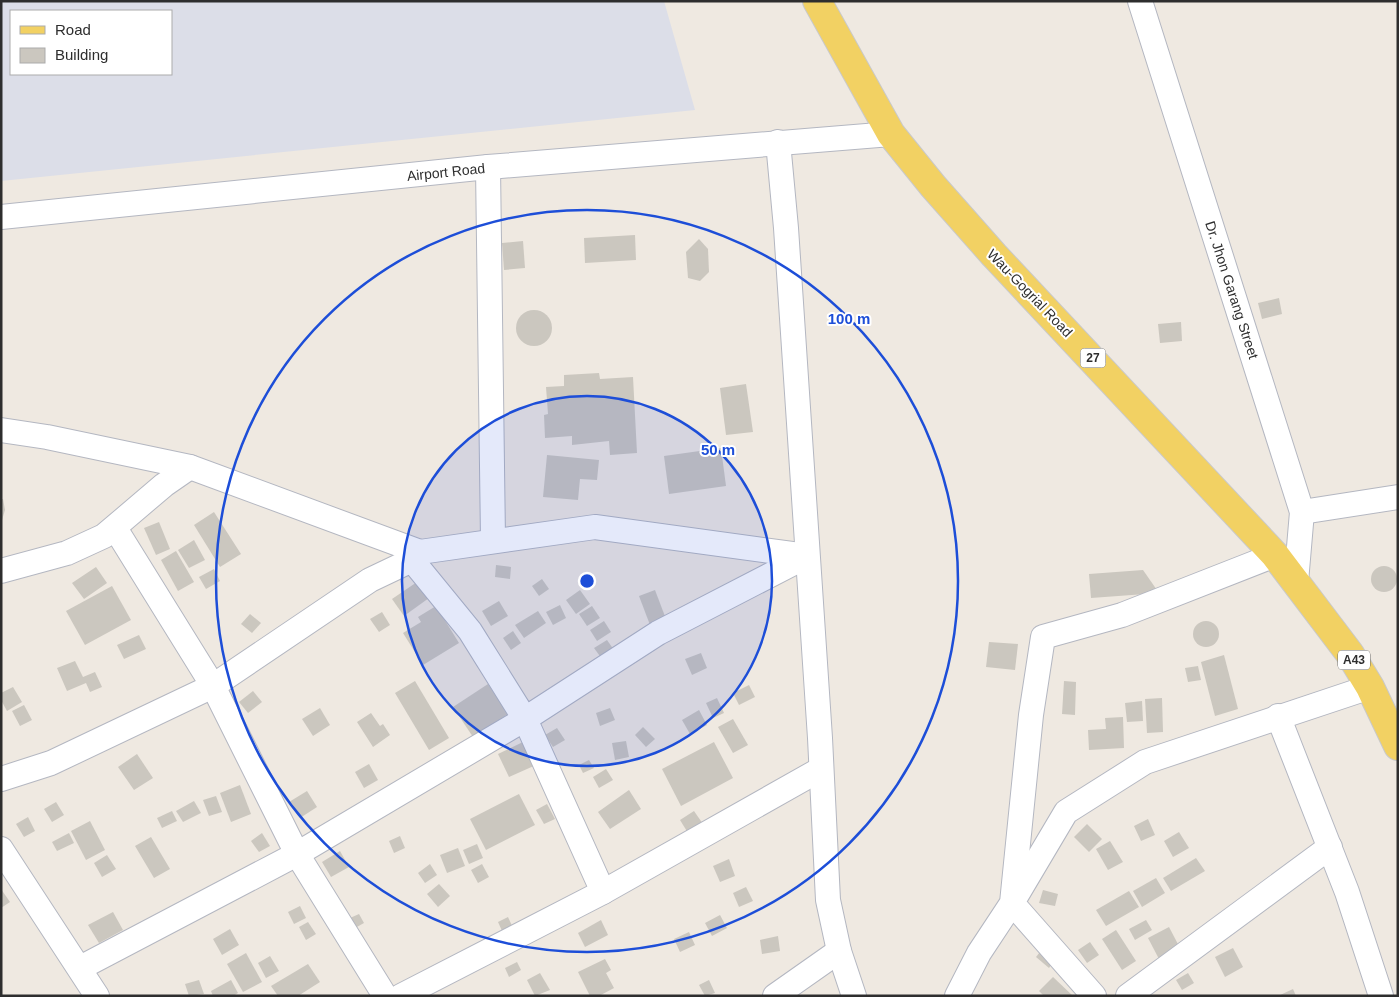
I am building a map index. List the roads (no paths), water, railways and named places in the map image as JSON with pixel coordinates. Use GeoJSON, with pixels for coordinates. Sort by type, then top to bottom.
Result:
{"type":"FeatureCollection","features":[{"type":"Feature","properties":{"kind":"main road","name":"Wau-Gogrial Road"},"geometry":{"type":"LineString","coordinates":[[816,1],[891,134],[933,186],[994,255],[1275,555],[1296,582]]}},
{"type":"Feature","properties":{"kind":"main road","name":"A43"},"geometry":{"type":"LineString","coordinates":[[1296,582],[1350,654],[1370,687],[1398,746]]}},
{"type":"Feature","properties":{"kind":"street","name":"Dr. Jhon Garang Street"},"geometry":{"type":"LineString","coordinates":[[1140,1],[1302,512],[1296,582]]}},
{"type":"Feature","properties":{"kind":"street","name":"Airport Road"},"geometry":{"type":"LineString","coordinates":[[1,217],[488,167],[891,134]]}},
{"type":"Feature","properties":{"kind":"street"},"geometry":{"type":"LineString","coordinates":[[778,142],[786,228],[828,900],[839,951],[854,996]]}},
{"type":"Feature","properties":{"kind":"street"},"geometry":{"type":"LineString","coordinates":[[488,167],[493,540]]}},
{"type":"Feature","properties":{"kind":"street"},"geometry":{"type":"LineString","coordinates":[[1,430],[47,437],[190,467],[416,556],[470,631],[525,719],[603,892]]}},
{"type":"Feature","properties":{"kind":"street"},"geometry":{"type":"LineString","coordinates":[[1,571],[67,554],[115,528],[164,484],[190,467]]}},
{"type":"Feature","properties":{"kind":"street"},"geometry":{"type":"LineString","coordinates":[[1302,512],[1398,498]]}},
{"type":"Feature","properties":{"kind":"street"},"geometry":{"type":"LineString","coordinates":[[1,779],[51,763],[213,686],[370,580],[416,556],[493,540],[595,527],[807,556]]}},
{"type":"Feature","properties":{"kind":"street"},"geometry":{"type":"LineString","coordinates":[[115,528],[213,686],[297,854],[385,996]]}},
{"type":"Feature","properties":{"kind":"street"},"geometry":{"type":"LineString","coordinates":[[1094,996],[1012,903],[1031,715],[1042,637],[1122,616],[1275,555]]}},
{"type":"Feature","properties":{"kind":"street"},"geometry":{"type":"LineString","coordinates":[[80,968],[297,854],[525,719],[658,633],[807,556]]}},
{"type":"Feature","properties":{"kind":"street"},"geometry":{"type":"LineString","coordinates":[[957,996],[979,953],[1012,903],[1066,812],[1144,762],[1370,687]]}},
{"type":"Feature","properties":{"kind":"street"},"geometry":{"type":"LineString","coordinates":[[1278,716],[1347,892],[1381,996]]}},
{"type":"Feature","properties":{"kind":"street"},"geometry":{"type":"LineString","coordinates":[[401,996],[603,892],[821,769]]}},
{"type":"Feature","properties":{"kind":"street"},"geometry":{"type":"LineString","coordinates":[[1128,996],[1330,848]]}},
{"type":"Feature","properties":{"kind":"street"},"geometry":{"type":"LineString","coordinates":[[1,849],[97,996]]}},
{"type":"Feature","properties":{"kind":"street"},"geometry":{"type":"LineString","coordinates":[[775,996],[839,951]]}}]}
